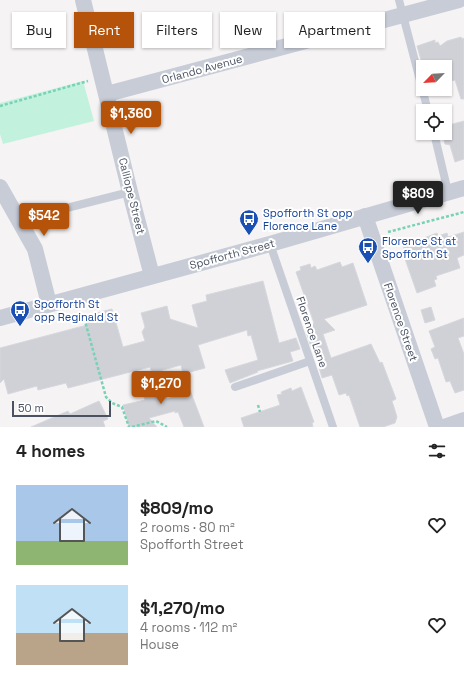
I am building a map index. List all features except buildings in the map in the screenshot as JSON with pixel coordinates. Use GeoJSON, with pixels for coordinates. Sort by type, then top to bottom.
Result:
{"type":"FeatureCollection","features":[{"type":"Feature","properties":{"kind":"street","name":"Calliope Street"},"geometry":{"type":"LineString","coordinates":[[84,0],[130,192],[152,276]]}},
{"type":"Feature","properties":{"kind":"street","name":"Orlando Avenue"},"geometry":{"type":"LineString","coordinates":[[107,94],[401,8],[459,0]]}},
{"type":"Feature","properties":{"kind":"street"},"geometry":{"type":"LineString","coordinates":[[0,187],[35,249],[49,304]]}},
{"type":"Feature","properties":{"kind":"street","name":"Spofforth Street"},"geometry":{"type":"LineString","coordinates":[[0,318],[270,244],[464,188]]}},
{"type":"Feature","properties":{"kind":"street","name":"Florence Street"},"geometry":{"type":"LineString","coordinates":[[365,216],[437,427]]}},
{"type":"Feature","properties":{"kind":"street"},"geometry":{"type":"LineString","coordinates":[[444,427],[464,420]]}},
{"type":"Feature","properties":{"kind":"lane"},"geometry":{"type":"LineString","coordinates":[[401,8],[426,104]]}},
{"type":"Feature","properties":{"kind":"lane"},"geometry":{"type":"LineString","coordinates":[[436,140],[448,192]]}},
{"type":"Feature","properties":{"kind":"lane"},"geometry":{"type":"LineString","coordinates":[[19,220],[130,192]]}},
{"type":"Feature","properties":{"kind":"lane","name":"Florence Lane"},"geometry":{"type":"LineString","coordinates":[[270,244],[333,427]]}},
{"type":"Feature","properties":{"kind":"lane"},"geometry":{"type":"LineString","coordinates":[[235,386],[310,361]]}},
{"type":"Feature","properties":{"kind":"path"},"geometry":{"type":"LineString","coordinates":[[0,106],[103,77]]}},
{"type":"Feature","properties":{"kind":"path"},"geometry":{"type":"LineString","coordinates":[[388,232],[464,212]]}},
{"type":"Feature","properties":{"kind":"path"},"geometry":{"type":"LineString","coordinates":[[83,314],[106,398],[112,403],[122,406],[129,427]]}},
{"type":"Feature","properties":{"kind":"path"},"geometry":{"type":"LineString","coordinates":[[258,405],[260,412]]}},
{"type":"Feature","properties":{"kind":"path"},"geometry":{"type":"LineString","coordinates":[[132,427],[156,420],[167,427]]}},
{"type":"Feature","properties":{"kind":"green space"},"geometry":{"type":"Polygon","coordinates":[[[83,81],[94,121],[3,144],[0,134],[0,103],[83,81]]]}},
{"type":"Feature","properties":{"kind":"place","name":"Spofforth St opp Florence Lane"},"geometry":{"type":"Point","coordinates":[249,236]}},
{"type":"Feature","properties":{"kind":"place","name":"Florence St at Spofforth St"},"geometry":{"type":"Point","coordinates":[368,264]}},
{"type":"Feature","properties":{"kind":"place","name":"Spofforth St opp Reginald St"},"geometry":{"type":"Point","coordinates":[20,327]}}]}
